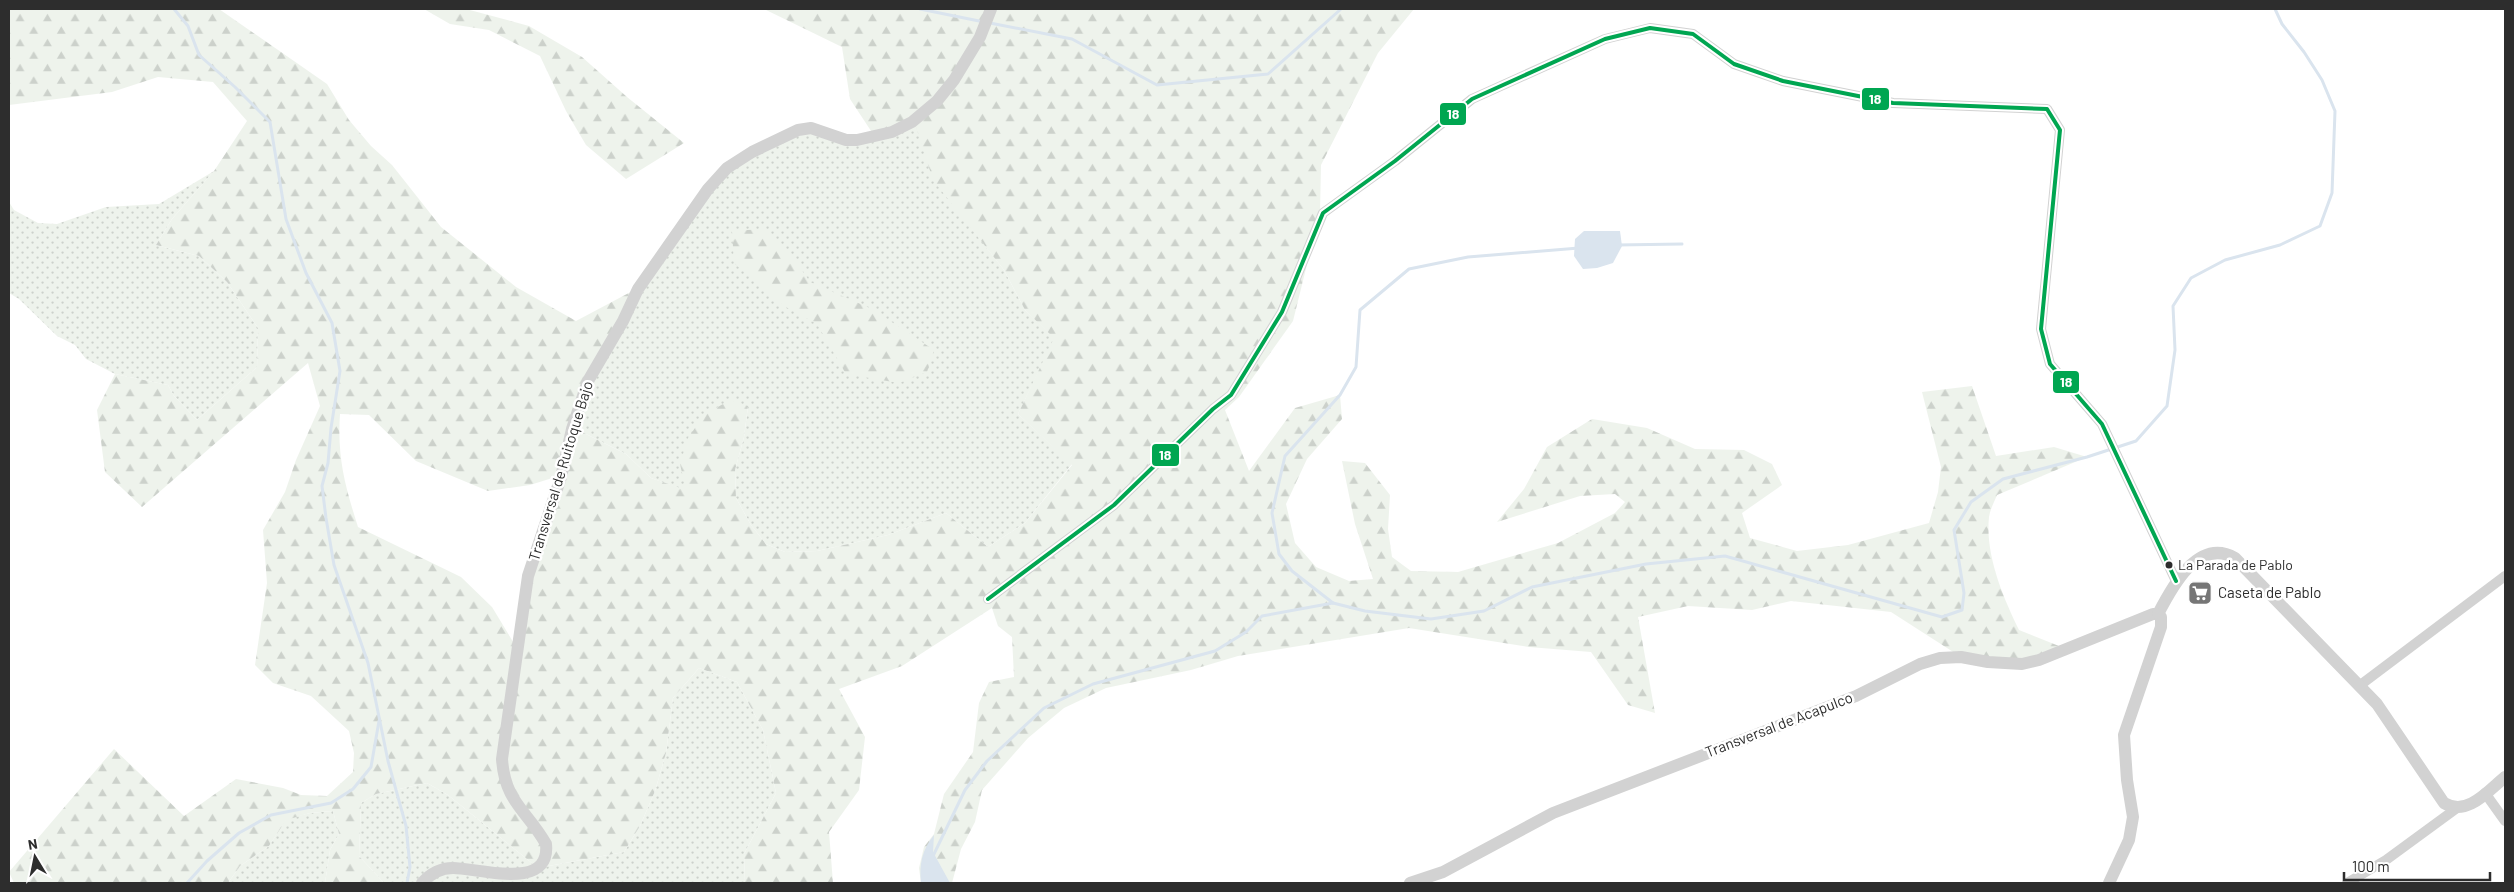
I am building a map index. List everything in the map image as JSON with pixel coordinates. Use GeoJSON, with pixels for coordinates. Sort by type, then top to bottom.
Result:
{"type":"FeatureCollection","features":[{"type":"Feature","properties":{"kind":"street","name":"Transversal de Ruitoque Bajo"},"geometry":{"type":"LineString","coordinates":[[422,883],[437,872],[452,868],[518,874],[536,869],[547,853],[546,844],[541,836],[508,792],[502,768],[504,739],[528,576],[561,476],[572,429],[588,381],[623,321],[638,289],[708,189],[727,168],[752,152],[798,130],[816,128],[846,140],[857,140],[892,132],[912,122],[937,100],[954,80],[980,38],[991,9]]}},
{"type":"Feature","properties":{"kind":"street"},"geometry":{"type":"LineString","coordinates":[[988,599],[1114,505],[1213,408],[1231,395],[1282,312],[1323,213],[1395,161],[1472,99],[1605,39],[1650,28],[1693,34],[1734,64],[1783,81],[1893,103],[2047,109],[2060,130],[2041,329],[2050,364],[2102,424],[2176,581]]}},
{"type":"Feature","properties":{"kind":"street"},"geometry":{"type":"LineString","coordinates":[[2109,883],[2129,840],[2133,817],[2127,780],[2124,735],[2158,637],[2162,622],[2158,614],[2176,581],[2202,557],[2215,552],[2227,553],[2236,558],[2377,704],[2439,798],[2444,804],[2457,808]]}},
{"type":"Feature","properties":{"kind":"street"},"geometry":{"type":"LineString","coordinates":[[2359,686],[2505,576]]}},
{"type":"Feature","properties":{"kind":"street","name":"Transversal de Acapulco"},"geometry":{"type":"LineString","coordinates":[[1410,883],[1443,872],[1553,812],[1856,696],[1920,664],[1940,658],[1961,657],[1988,662],[2022,664],[2039,660],[2153,614],[2158,614]]}},
{"type":"Feature","properties":{"kind":"street"},"geometry":{"type":"LineString","coordinates":[[2347,883],[2386,860],[2457,808],[2471,804],[2505,777]]}},
{"type":"Feature","properties":{"kind":"street"},"geometry":{"type":"LineString","coordinates":[[2485,793],[2505,821]]}},
{"type":"Feature","properties":{"kind":"green space"},"geometry":{"type":"Polygon","coordinates":[[[9,9],[219,9],[327,84],[349,120],[371,146],[392,165],[441,227],[516,287],[576,321],[640,287],[590,380],[574,428],[626,454],[651,478],[686,490],[680,464],[688,438],[704,415],[730,400],[748,406],[744,437],[735,470],[736,498],[751,525],[766,544],[785,552],[817,551],[888,535],[946,513],[988,547],[1025,523],[1072,465],[1018,414],[1054,338],[1025,310],[1004,270],[933,180],[914,121],[875,137],[850,99],[842,47],[764,9],[1414,9],[1378,53],[1321,165],[1320,212],[1293,321],[1239,397],[1225,410],[1249,471],[1295,408],[1340,395],[1342,419],[1307,459],[1286,504],[1295,543],[1316,567],[1349,581],[1373,579],[1355,524],[1342,461],[1365,463],[1390,495],[1388,529],[1392,557],[1411,571],[1458,572],[1558,543],[1615,513],[1625,502],[1615,494],[1580,496],[1497,522],[1524,489],[1547,447],[1592,419],[1647,428],[1695,449],[1744,450],[1772,464],[1782,485],[1742,513],[1750,538],[1797,551],[1848,545],[1929,523],[1938,492],[1941,467],[1922,392],[1972,386],[1996,456],[2054,447],[2087,457],[1997,495],[1989,517],[1988,531],[1993,561],[2001,590],[2019,630],[2064,648],[2039,660],[1961,657],[1891,612],[1791,601],[1752,610],[1688,606],[1638,617],[1655,713],[1628,705],[1591,652],[1529,647],[1409,628],[1238,656],[1191,670],[1106,688],[1064,708],[1028,738],[982,790],[975,822],[961,849],[952,883],[921,883],[919,868],[924,847],[934,834],[944,794],[973,752],[979,703],[989,682],[1014,677],[1012,637],[998,626],[992,608],[902,666],[839,689],[865,737],[859,790],[829,832],[833,883],[745,883],[744,854],[776,793],[763,730],[737,682],[699,668],[673,698],[666,753],[655,791],[640,826],[624,852],[538,868],[448,795],[427,783],[376,794],[361,803],[359,856],[384,883],[325,883],[330,850],[339,834],[333,811],[310,813],[286,820],[269,846],[240,866],[228,883],[14,883],[9,872],[114,749],[184,816],[236,779],[283,788],[301,795],[327,796],[353,772],[354,753],[349,731],[311,696],[273,683],[255,665],[267,583],[263,530],[285,492],[296,460],[320,406],[308,363],[142,507],[105,472],[97,410],[115,374],[168,385],[174,396],[197,420],[257,367],[258,328],[227,282],[199,256],[156,245],[172,219],[214,171],[247,121],[213,82],[158,77],[112,92],[9,105],[9,9]],[[340,414],[339,430],[343,471],[358,527],[461,577],[492,607],[518,650],[530,574],[562,475],[530,485],[488,491],[416,461],[369,415],[340,414]]]}},
{"type":"Feature","properties":{"kind":"green space"},"geometry":{"type":"Polygon","coordinates":[[[424,9],[466,9],[529,26],[582,57],[627,97],[684,143],[626,179],[586,145],[566,111],[540,56],[489,30],[450,24],[424,9]]]}},
{"type":"Feature","properties":{"kind":"green space"},"geometry":{"type":"Polygon","coordinates":[[[914,120],[973,230],[1004,270],[1025,310],[1055,338],[1018,414],[1072,464],[1025,523],[988,547],[946,513],[888,535],[817,551],[785,552],[766,544],[751,525],[736,498],[735,470],[744,437],[748,406],[687,491],[651,478],[626,454],[574,428],[582,402],[623,321],[727,168],[798,130],[846,139],[914,120]]]}},
{"type":"Feature","properties":{"kind":"green space"},"geometry":{"type":"Polygon","coordinates":[[[214,171],[172,219],[156,245],[199,256],[227,282],[258,328],[257,367],[197,420],[174,396],[168,385],[115,374],[86,359],[75,345],[57,336],[19,299],[9,293],[9,202],[14,210],[38,223],[57,224],[106,207],[159,204],[214,171]]]}},
{"type":"Feature","properties":{"kind":"green space"},"geometry":{"type":"Polygon","coordinates":[[[765,229],[790,253],[810,282],[872,309],[934,350],[927,372],[899,383],[846,374],[817,324],[784,306],[734,263],[732,231],[765,229]]]}},
{"type":"Feature","properties":{"kind":"green space"},"geometry":{"type":"Polygon","coordinates":[[[699,668],[737,682],[763,730],[776,793],[744,854],[745,883],[384,883],[359,856],[361,803],[376,794],[427,783],[448,795],[538,868],[624,852],[640,826],[655,791],[666,753],[673,698],[699,668]]]}},
{"type":"Feature","properties":{"kind":"green space"},"geometry":{"type":"Polygon","coordinates":[[[333,811],[339,834],[330,850],[325,883],[228,883],[240,866],[269,846],[286,819],[310,813],[333,811]]]}},
{"type":"Feature","properties":{"kind":"shaded area"},"geometry":{"type":"Polygon","coordinates":[[[1584,231],[1620,231],[1622,246],[1613,263],[1597,268],[1583,269],[1574,256],[1575,239],[1584,231]]]}},
{"type":"Feature","properties":{"kind":"shaded area"},"geometry":{"type":"Polygon","coordinates":[[[934,835],[933,852],[950,883],[921,883],[920,870],[922,858],[934,835]]]}},
{"type":"Feature","properties":{"kind":"waterway"},"geometry":{"type":"LineString","coordinates":[[174,9],[188,26],[199,55],[270,122],[286,219],[306,273],[332,323],[340,371],[331,428],[328,463],[322,486],[326,518],[334,565],[368,663],[388,761],[406,826],[410,867],[407,883]]}},
{"type":"Feature","properties":{"kind":"waterway"},"geometry":{"type":"LineString","coordinates":[[920,9],[984,22]]}},
{"type":"Feature","properties":{"kind":"waterway"},"geometry":{"type":"LineString","coordinates":[[990,23],[1072,39],[1157,85],[1268,74],[1341,9]]}},
{"type":"Feature","properties":{"kind":"waterway"},"geometry":{"type":"LineString","coordinates":[[933,856],[965,790],[987,761],[1044,708],[1093,684],[1215,651],[1246,632],[1262,616],[1333,603],[1365,611],[1431,619],[1484,611],[1532,587],[1646,564],[1725,556],[1942,617],[1962,610],[1964,593],[1954,530],[1971,502],[2003,479],[2087,457],[2136,441],[2167,406],[2175,350],[2173,306],[2191,278],[2225,260],[2280,245],[2320,226],[2332,193],[2335,111],[2322,80],[2304,52],[2282,24],[2275,9]]}},
{"type":"Feature","properties":{"kind":"waterway"},"geometry":{"type":"LineString","coordinates":[[1617,245],[1682,244]]}},
{"type":"Feature","properties":{"kind":"waterway"},"geometry":{"type":"LineString","coordinates":[[1333,603],[1292,571],[1279,554],[1272,513],[1285,456],[1340,395],[1356,367],[1360,310],[1409,269],[1468,257],[1579,248]]}},
{"type":"Feature","properties":{"kind":"waterway"},"geometry":{"type":"LineString","coordinates":[[187,883],[207,861],[239,833],[271,815],[331,803],[353,789],[371,767],[379,721]]}},
{"type":"Feature","properties":{"kind":"transit line","name":"18"},"geometry":{"type":"LineString","coordinates":[[988,599],[1114,505],[1213,409],[1231,395],[1282,312],[1323,213],[1395,161],[1472,99],[1605,39],[1650,28],[1693,34],[1734,64],[1783,81],[1893,103],[2047,109],[2060,130],[2041,329],[2050,364],[2102,424],[2176,581]]}},
{"type":"Feature","properties":{"kind":"place","name":"La Parada de Pablo"},"geometry":{"type":"Point","coordinates":[2169,565]}},
{"type":"Feature","properties":{"kind":"place","name":"Caseta de Pablo"},"geometry":{"type":"Point","coordinates":[2200,593]}}]}
